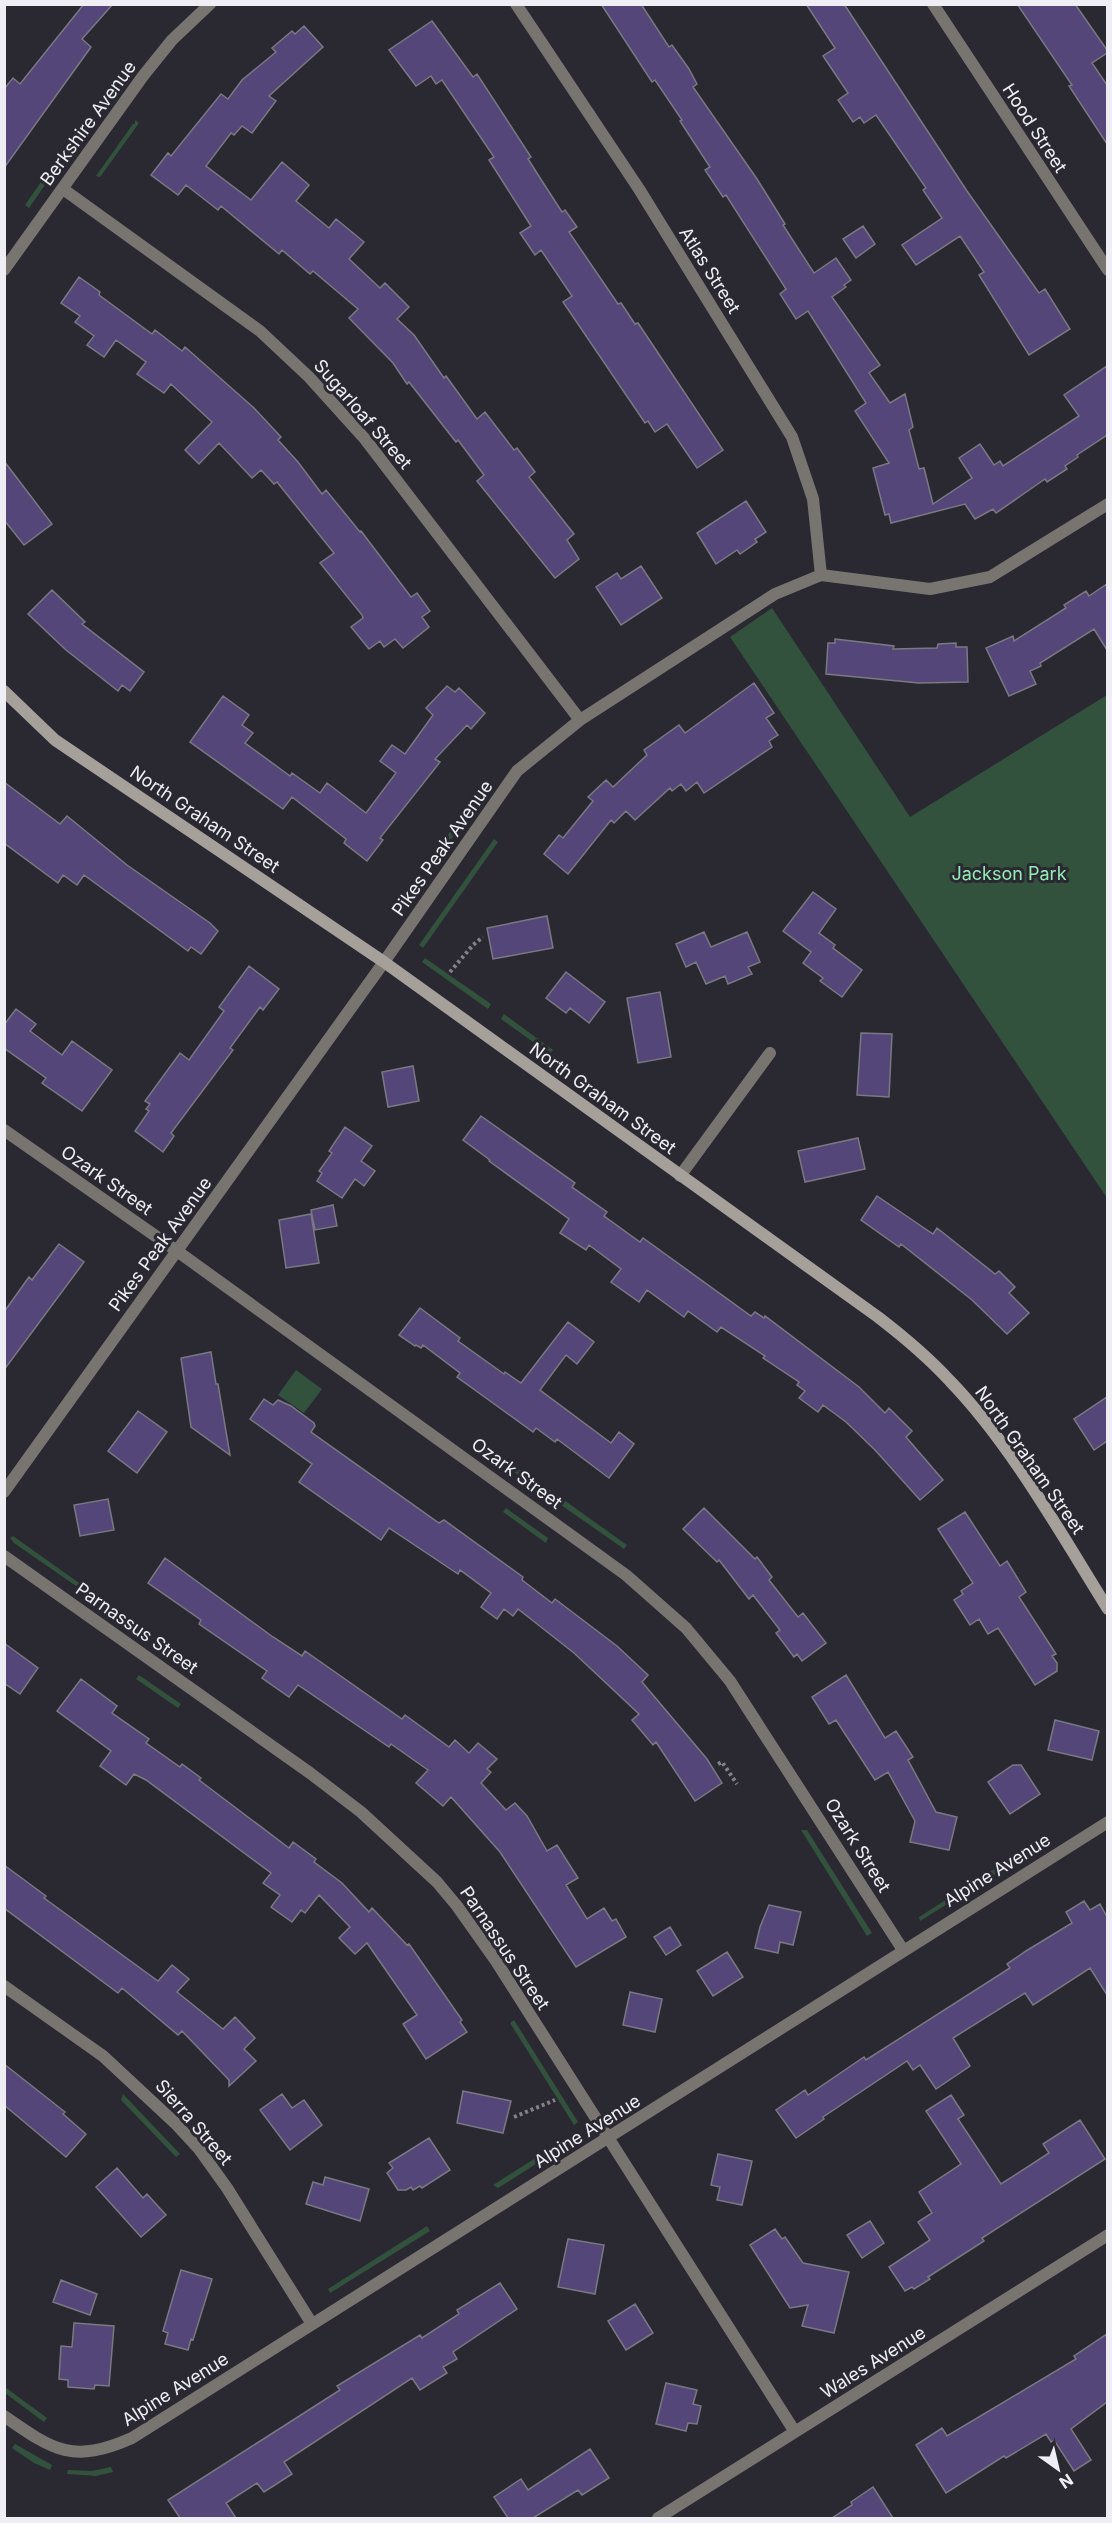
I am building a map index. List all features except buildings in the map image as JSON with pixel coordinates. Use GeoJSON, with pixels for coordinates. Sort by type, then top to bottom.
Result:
{"type":"FeatureCollection","features":[{"type":"Feature","properties":{"kind":"main road","name":"North Graham Street"},"geometry":{"type":"LineString","coordinates":[[4,691],[54,740],[384,962],[879,1317],[916,1347],[982,1418],[1044,1507],[1107,1609]]}},
{"type":"Feature","properties":{"kind":"street","name":"Berkshire Avenue"},"geometry":{"type":"LineString","coordinates":[[4,270],[143,76],[172,40],[210,4]]}},
{"type":"Feature","properties":{"kind":"street","name":"Atlas Street"},"geometry":{"type":"LineString","coordinates":[[516,4],[639,189],[792,437],[813,499],[821,575]]}},
{"type":"Feature","properties":{"kind":"street","name":"Hood Street"},"geometry":{"type":"LineString","coordinates":[[933,4],[1107,270]]}},
{"type":"Feature","properties":{"kind":"street","name":"Sugarloaf Street"},"geometry":{"type":"LineString","coordinates":[[63,189],[260,331],[309,377],[365,439],[580,720]]}},
{"type":"Feature","properties":{"kind":"street","name":"Pikes Peak Avenue"},"geometry":{"type":"LineString","coordinates":[[4,1492],[384,962],[517,771],[580,720],[775,594],[821,575],[930,589],[990,578],[1107,504]]}},
{"type":"Feature","properties":{"kind":"street"},"geometry":{"type":"LineString","coordinates":[[680,1176],[770,1053]]}},
{"type":"Feature","properties":{"kind":"street","name":"Ozark Street"},"geometry":{"type":"LineString","coordinates":[[4,1130],[565,1529],[668,1609],[710,1654],[743,1699],[903,1950]]}},
{"type":"Feature","properties":{"kind":"street","name":"Parnassus Street"},"geometry":{"type":"LineString","coordinates":[[4,1556],[310,1773],[361,1812],[437,1882],[496,1961],[795,2432]]}},
{"type":"Feature","properties":{"kind":"street","name":"Alpine Avenue"},"geometry":{"type":"LineString","coordinates":[[4,2416],[53,2447],[78,2453],[113,2447],[132,2438],[1107,1822]]}},
{"type":"Feature","properties":{"kind":"street","name":"Sierra Street"},"geometry":{"type":"LineString","coordinates":[[4,1986],[103,2056],[142,2090],[191,2140],[227,2188],[312,2324]]}},
{"type":"Feature","properties":{"kind":"street","name":"Wales Avenue"},"geometry":{"type":"LineString","coordinates":[[658,2518],[1107,2235]]}},
{"type":"Feature","properties":{"kind":"path"},"geometry":{"type":"LineString","coordinates":[[450,972],[483,937]]}},
{"type":"Feature","properties":{"kind":"path"},"geometry":{"type":"LineString","coordinates":[[718,1764],[722,1762],[737,1784]]}},
{"type":"Feature","properties":{"kind":"path"},"geometry":{"type":"LineString","coordinates":[[514,2117],[555,2100]]}},
{"type":"Feature","properties":{"kind":"green space"},"geometry":{"type":"Polygon","coordinates":[[[135,120],[139,123],[100,177],[96,176],[135,124],[135,120]]]}},
{"type":"Feature","properties":{"kind":"green space"},"geometry":{"type":"Polygon","coordinates":[[[52,166],[56,169],[29,208],[25,205],[52,166]]]}},
{"type":"Feature","properties":{"kind":"green space","name":"Jackson Park"},"geometry":{"type":"Polygon","coordinates":[[[772,608],[910,817],[1107,695],[1107,1198],[730,637],[772,608]]]}},
{"type":"Feature","properties":{"kind":"green space"},"geometry":{"type":"Polygon","coordinates":[[[470,803],[475,806],[442,852],[438,849],[470,803]]]}},
{"type":"Feature","properties":{"kind":"green space"},"geometry":{"type":"Polygon","coordinates":[[[494,839],[498,842],[423,948],[419,945],[494,839]]]}},
{"type":"Feature","properties":{"kind":"green space"},"geometry":{"type":"Polygon","coordinates":[[[425,958],[491,1004],[488,1009],[422,962],[425,958]]]}},
{"type":"Feature","properties":{"kind":"green space"},"geometry":{"type":"Polygon","coordinates":[[[504,1014],[553,1050],[550,1054],[501,1019],[504,1014]]]}},
{"type":"Feature","properties":{"kind":"green space"},"geometry":{"type":"Polygon","coordinates":[[[296,1370],[322,1389],[304,1413],[278,1395],[296,1370]]]}},
{"type":"Feature","properties":{"kind":"green space"},"geometry":{"type":"Polygon","coordinates":[[[491,1448],[534,1480],[531,1484],[488,1453],[491,1448]]]}},
{"type":"Feature","properties":{"kind":"green space"},"geometry":{"type":"Polygon","coordinates":[[[547,1488],[627,1545],[624,1549],[544,1493],[547,1488]]]}},
{"type":"Feature","properties":{"kind":"green space"},"geometry":{"type":"Polygon","coordinates":[[[506,1508],[548,1538],[546,1543],[503,1512],[506,1508]]]}},
{"type":"Feature","properties":{"kind":"green space"},"geometry":{"type":"Polygon","coordinates":[[[13,1536],[82,1585],[79,1588],[14,1543],[10,1538],[13,1536]]]}},
{"type":"Feature","properties":{"kind":"green space"},"geometry":{"type":"Polygon","coordinates":[[[94,1594],[149,1633],[146,1636],[91,1598],[94,1594]]]}},
{"type":"Feature","properties":{"kind":"green space"},"geometry":{"type":"Polygon","coordinates":[[[139,1675],[181,1704],[178,1708],[136,1679],[139,1675]]]}},
{"type":"Feature","properties":{"kind":"green space"},"geometry":{"type":"Polygon","coordinates":[[[801,1830],[807,1830],[872,1933],[867,1936],[801,1830]]]}},
{"type":"Feature","properties":{"kind":"green space"},"geometry":{"type":"Polygon","coordinates":[[[1018,1854],[1019,1859],[920,1921],[919,1917],[1018,1854]]]}},
{"type":"Feature","properties":{"kind":"green space"},"geometry":{"type":"Polygon","coordinates":[[[514,2020],[578,2122],[574,2125],[510,2023],[514,2020]]]}},
{"type":"Feature","properties":{"kind":"green space"},"geometry":{"type":"Polygon","coordinates":[[[123,2094],[180,2154],[176,2157],[121,2100],[123,2094]]]}},
{"type":"Feature","properties":{"kind":"green space"},"geometry":{"type":"Polygon","coordinates":[[[572,2135],[574,2140],[498,2188],[493,2185],[572,2135]]]}},
{"type":"Feature","properties":{"kind":"green space"},"geometry":{"type":"Polygon","coordinates":[[[427,2226],[430,2231],[330,2293],[328,2289],[427,2226]]]}},
{"type":"Feature","properties":{"kind":"green space"},"geometry":{"type":"Polygon","coordinates":[[[5,2387],[47,2418],[44,2422],[5,2393],[5,2387]]]}},
{"type":"Feature","properties":{"kind":"green space"},"geometry":{"type":"Polygon","coordinates":[[[15,2444],[52,2465],[50,2470],[34,2463],[12,2448],[15,2444]]]}},
{"type":"Feature","properties":{"kind":"green space"},"geometry":{"type":"Polygon","coordinates":[[[111,2467],[113,2472],[96,2476],[67,2474],[68,2470],[92,2471],[111,2467]]]}}]}
